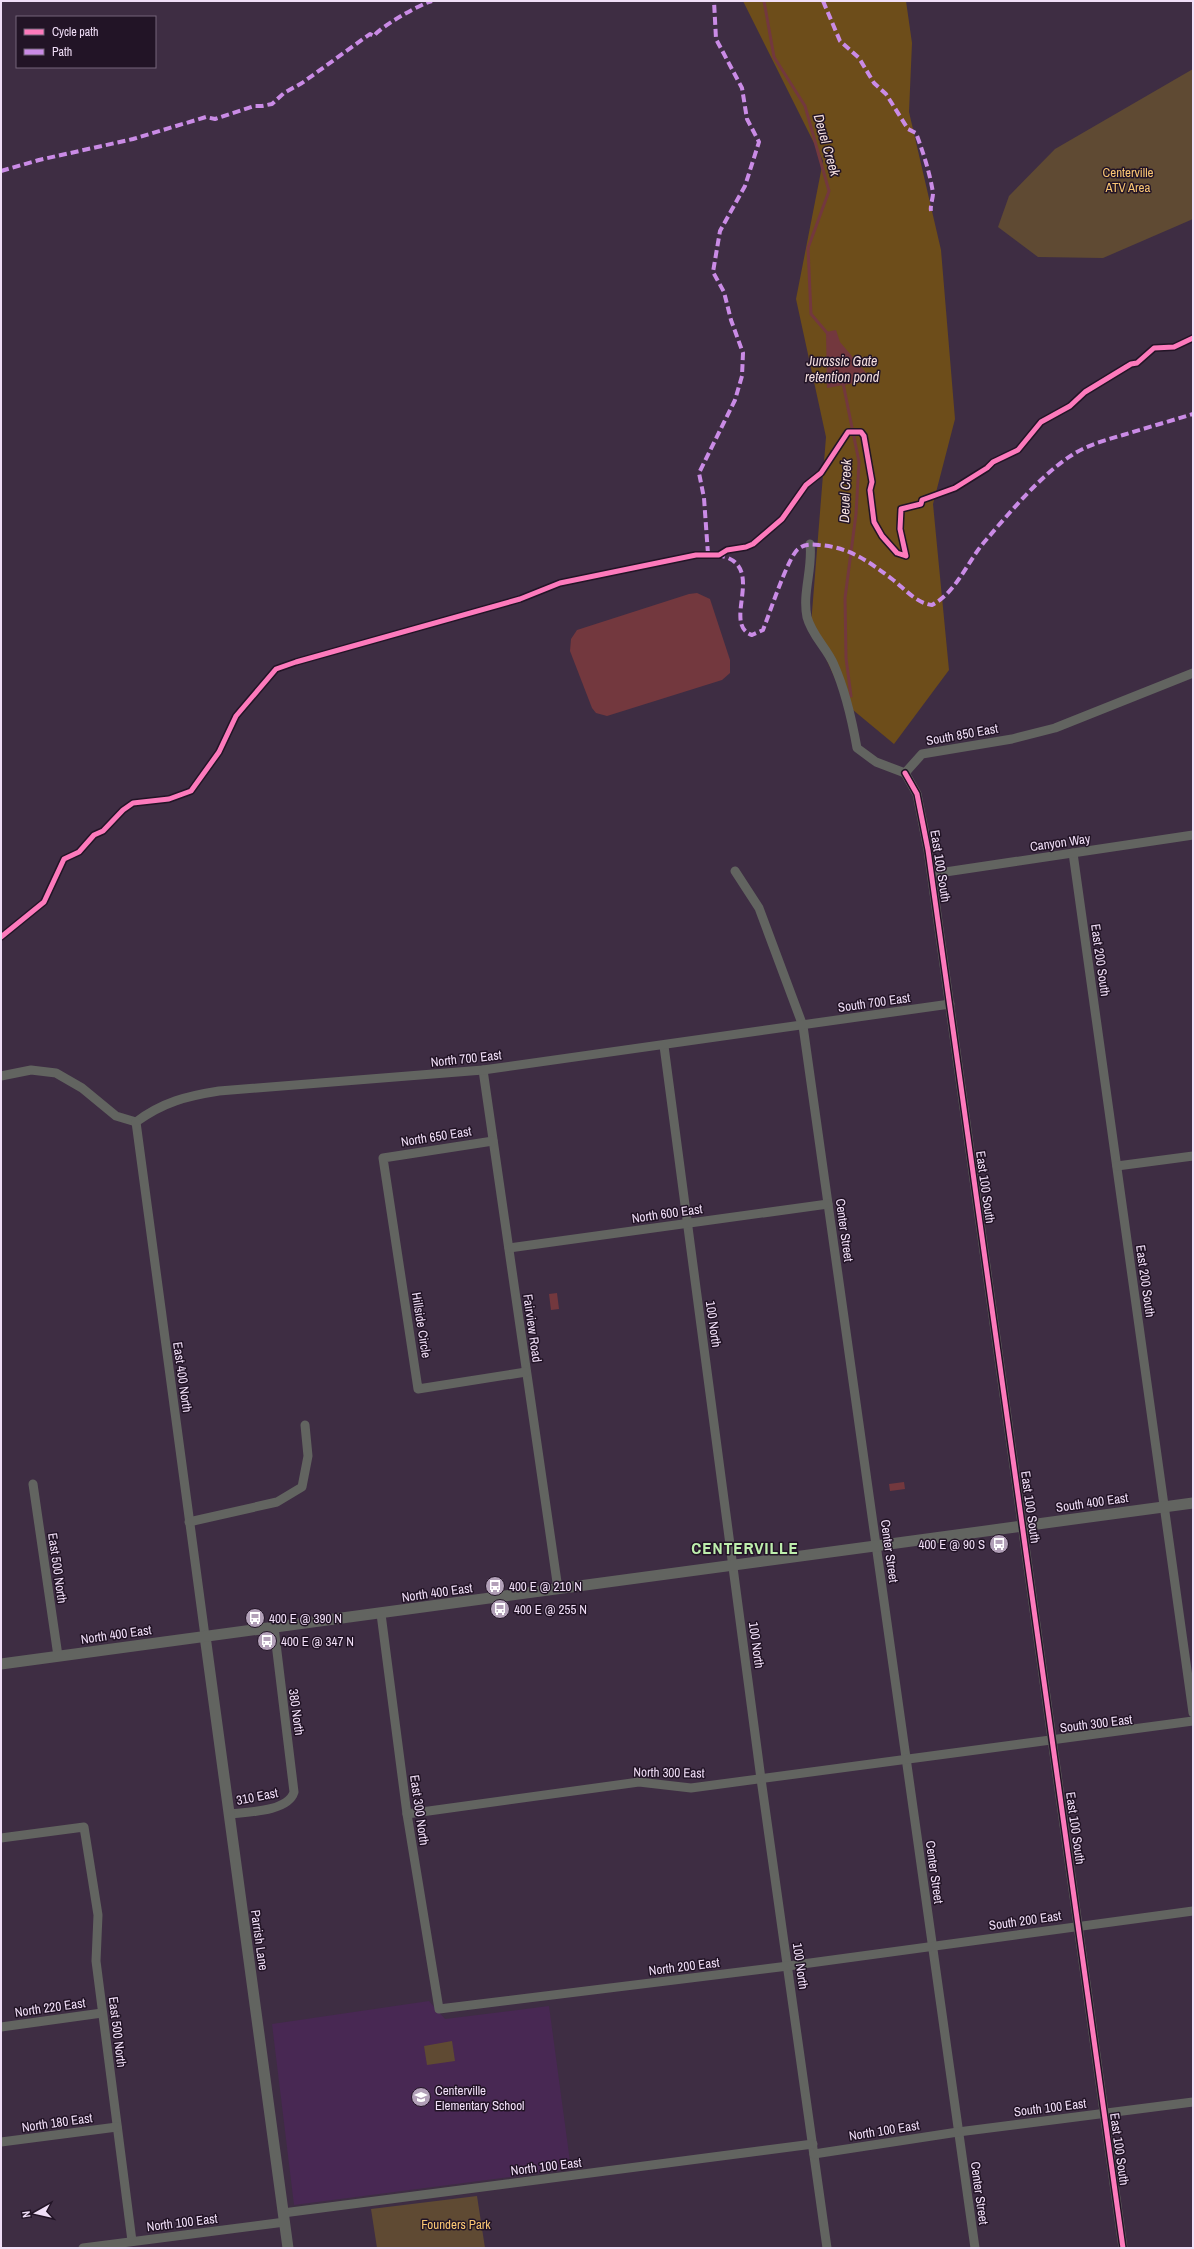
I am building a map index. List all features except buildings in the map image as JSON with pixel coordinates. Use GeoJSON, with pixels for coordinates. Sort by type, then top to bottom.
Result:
{"type":"FeatureCollection","features":[{"type":"Feature","properties":{"kind":"street"},"geometry":{"type":"LineString","coordinates":[[810,544],[812,558],[806,600],[807,616],[815,636],[834,664],[848,702],[857,748],[876,762],[905,773]]}},
{"type":"Feature","properties":{"kind":"street","name":"South 850 East"},"geometry":{"type":"LineString","coordinates":[[905,773],[922,754],[1012,739],[1055,728],[1193,673]]}},
{"type":"Feature","properties":{"kind":"street","name":"East 100 South"},"geometry":{"type":"LineString","coordinates":[[905,773],[917,794],[932,874],[1123,2248]]}},
{"type":"Feature","properties":{"kind":"street","name":"Canyon Way"},"geometry":{"type":"LineString","coordinates":[[932,874],[1193,836]]}},
{"type":"Feature","properties":{"kind":"street","name":"East 200 South"},"geometry":{"type":"LineString","coordinates":[[1073,853],[1193,1713]]}},
{"type":"Feature","properties":{"kind":"street","name":"Center Street"},"geometry":{"type":"LineString","coordinates":[[736,871],[759,908],[803,1026],[975,2248]]}},
{"type":"Feature","properties":{"kind":"street","name":"South 700 East"},"geometry":{"type":"LineString","coordinates":[[803,1026],[950,1004]]}},
{"type":"Feature","properties":{"kind":"street","name":"North 700 East"},"geometry":{"type":"LineString","coordinates":[[136,1122],[160,1107],[193,1095],[483,1070],[803,1026]]}},
{"type":"Feature","properties":{"kind":"street","name":"100 North"},"geometry":{"type":"LineString","coordinates":[[664,1046],[762,1779],[827,2248]]}},
{"type":"Feature","properties":{"kind":"street"},"geometry":{"type":"LineString","coordinates":[[1,1076],[30,1070],[56,1073],[87,1092],[116,1116],[136,1122]]}},
{"type":"Feature","properties":{"kind":"street","name":"Fairview Road"},"geometry":{"type":"LineString","coordinates":[[483,1070],[558,1589]]}},
{"type":"Feature","properties":{"kind":"street","name":"East 400 North"},"geometry":{"type":"LineString","coordinates":[[136,1122],[205,1636]]}},
{"type":"Feature","properties":{"kind":"street","name":"North 650 East"},"geometry":{"type":"LineString","coordinates":[[383,1158],[493,1141]]}},
{"type":"Feature","properties":{"kind":"street"},"geometry":{"type":"LineString","coordinates":[[1117,1166],[1193,1156]]}},
{"type":"Feature","properties":{"kind":"street","name":"Hillside Circle"},"geometry":{"type":"LineString","coordinates":[[383,1158],[418,1389],[526,1372]]}},
{"type":"Feature","properties":{"kind":"street","name":"North 600 East"},"geometry":{"type":"LineString","coordinates":[[509,1248],[828,1204]]}},
{"type":"Feature","properties":{"kind":"street"},"geometry":{"type":"LineString","coordinates":[[189,1522],[277,1502],[302,1487],[308,1456],[305,1425]]}},
{"type":"Feature","properties":{"kind":"street","name":"East 500 North"},"geometry":{"type":"LineString","coordinates":[[33,1484],[58,1656]]}},
{"type":"Feature","properties":{"kind":"street","name":"South 400 East"},"geometry":{"type":"LineString","coordinates":[[876,1546],[1193,1503]]}},
{"type":"Feature","properties":{"kind":"street","name":"North 400 East"},"geometry":{"type":"LineString","coordinates":[[1,1664],[381,1614],[876,1546]]}},
{"type":"Feature","properties":{"kind":"street","name":"East 300 North"},"geometry":{"type":"LineString","coordinates":[[381,1614],[407,1814],[439,2009]]}},
{"type":"Feature","properties":{"kind":"street","name":"380 North"},"geometry":{"type":"LineString","coordinates":[[274,1627],[294,1783],[294,1792],[290,1800]]}},
{"type":"Feature","properties":{"kind":"street","name":"Parrish Lane"},"geometry":{"type":"LineString","coordinates":[[205,1636],[288,2248]]}},
{"type":"Feature","properties":{"kind":"street","name":"South 300 East"},"geometry":{"type":"LineString","coordinates":[[906,1760],[1193,1722]]}},
{"type":"Feature","properties":{"kind":"street","name":"North 300 East"},"geometry":{"type":"LineString","coordinates":[[407,1814],[639,1782],[691,1788],[906,1760]]}},
{"type":"Feature","properties":{"kind":"street","name":"310 East"},"geometry":{"type":"LineString","coordinates":[[229,1814],[276,1808],[290,1800]]}},
{"type":"Feature","properties":{"kind":"street","name":"East 500 North"},"geometry":{"type":"LineString","coordinates":[[1,1838],[84,1827],[98,1915],[96,1961],[132,2241]]}},
{"type":"Feature","properties":{"kind":"street","name":"South 200 East"},"geometry":{"type":"LineString","coordinates":[[933,1946],[1193,1911]]}},
{"type":"Feature","properties":{"kind":"street","name":"North 200 East"},"geometry":{"type":"LineString","coordinates":[[439,2009],[788,1966],[933,1946]]}},
{"type":"Feature","properties":{"kind":"street","name":"North 220 East"},"geometry":{"type":"LineString","coordinates":[[1,2027],[102,2013]]}},
{"type":"Feature","properties":{"kind":"street","name":"South 100 East"},"geometry":{"type":"LineString","coordinates":[[958,2132],[1193,2102]]}},
{"type":"Feature","properties":{"kind":"street","name":"North 180 East"},"geometry":{"type":"LineString","coordinates":[[1,2142],[117,2127]]}},
{"type":"Feature","properties":{"kind":"street","name":"North 100 East"},"geometry":{"type":"LineString","coordinates":[[814,2154],[958,2132]]}},
{"type":"Feature","properties":{"kind":"street","name":"North 100 East"},"geometry":{"type":"LineString","coordinates":[[83,2248],[284,2217],[813,2144]]}},
{"type":"Feature","properties":{"kind":"shaded area"},"geometry":{"type":"Polygon","coordinates":[[[743,1],[906,1],[912,43],[909,112],[941,250],[955,419],[933,504],[949,670],[894,744],[847,705],[811,625],[826,437],[796,299],[823,161],[743,1]]]}},
{"type":"Feature","properties":{"kind":"shaded area","name":"Centerville Elementary School"},"geometry":{"type":"Polygon","coordinates":[[[429,2001],[445,2019],[549,2006],[571,2169],[294,2205],[272,2024],[429,2001]]]}},
{"type":"Feature","properties":{"kind":"green space","name":"Centerville ATV Area"},"geometry":{"type":"Polygon","coordinates":[[[1193,69],[1193,219],[1103,258],[1038,257],[998,227],[1009,196],[1055,149],[1193,69]]]}},
{"type":"Feature","properties":{"kind":"green space"},"geometry":{"type":"Polygon","coordinates":[[[452,2041],[455,2061],[427,2065],[424,2046],[452,2041]]]}},
{"type":"Feature","properties":{"kind":"green space","name":"Founders Park"},"geometry":{"type":"Polygon","coordinates":[[[477,2196],[485,2248],[377,2248],[371,2209],[477,2196]]]}},
{"type":"Feature","properties":{"kind":"water","name":"Jurassic Gate retention pond"},"geometry":{"type":"Polygon","coordinates":[[[836,330],[840,342],[872,380],[827,388],[826,332],[836,330]]]}},
{"type":"Feature","properties":{"kind":"water"},"geometry":{"type":"Polygon","coordinates":[[[697,593],[710,599],[730,660],[730,673],[722,680],[607,716],[596,713],[592,708],[570,651],[571,639],[577,630],[689,594],[697,593]]]}},
{"type":"Feature","properties":{"kind":"water"},"geometry":{"type":"Polygon","coordinates":[[[557,1293],[559,1309],[551,1310],[549,1294],[557,1293]]]}},
{"type":"Feature","properties":{"kind":"water"},"geometry":{"type":"Polygon","coordinates":[[[904,1482],[905,1489],[890,1491],[889,1484],[904,1482]]]}},
{"type":"Feature","properties":{"kind":"waterway","name":"Deuel Creek"},"geometry":{"type":"LineString","coordinates":[[764,1],[774,57],[805,106],[829,191],[808,248],[811,314],[828,334]]}},
{"type":"Feature","properties":{"kind":"waterway","name":"Deuel Creek"},"geometry":{"type":"LineString","coordinates":[[843,383],[859,462],[856,514],[845,598],[846,658],[851,696]]}},
{"type":"Feature","properties":{"kind":"marked path"},"geometry":{"type":"LineString","coordinates":[[1,171],[39,160],[133,139],[206,117],[215,119],[254,106],[272,104],[284,93],[302,83],[370,34],[374,36],[384,27],[401,16],[432,1]]}},
{"type":"Feature","properties":{"kind":"marked path"},"geometry":{"type":"LineString","coordinates":[[708,554],[704,498],[699,473],[735,400],[742,376],[743,353],[731,320],[724,292],[713,272],[720,231],[745,186],[759,142],[747,119],[742,88],[716,39],[714,1]]}},
{"type":"Feature","properties":{"kind":"marked path"},"geometry":{"type":"LineString","coordinates":[[823,1],[840,41],[859,58],[874,83],[886,94],[908,129],[916,133],[932,185],[933,193],[931,211]]}},
{"type":"Feature","properties":{"kind":"marked path"},"geometry":{"type":"LineString","coordinates":[[717,555],[732,560],[740,569],[743,581],[740,619],[743,629],[752,635],[763,630],[784,574],[794,554],[800,547],[808,545],[830,546],[858,556],[883,572],[916,599],[932,605],[941,599],[955,584],[995,529],[1038,483],[1061,463],[1078,451],[1097,443],[1193,414]]}},
{"type":"Feature","properties":{"kind":"cycle path"},"geometry":{"type":"LineString","coordinates":[[1,937],[44,902],[64,859],[79,852],[94,835],[103,831],[123,810],[133,803],[169,799],[191,791],[219,752],[236,716],[276,669],[296,662],[520,599],[560,583],[696,555],[719,555],[727,550],[746,547],[753,544],[782,519],[806,485],[821,473],[848,432],[861,432],[864,436],[872,482],[870,490],[874,522],[882,536],[897,553],[906,556],[900,529],[901,509],[921,504],[922,500],[955,488],[987,468],[993,462],[1018,450],[1041,422],[1070,406],[1085,392],[1131,364],[1137,363],[1154,348],[1174,347],[1193,338]]}},
{"type":"Feature","properties":{"kind":"cycle path"},"geometry":{"type":"LineString","coordinates":[[905,773],[917,794],[928,850],[1123,2248]]}},
{"type":"Feature","properties":{"kind":"place","name":"400 E @ 90 S"},"geometry":{"type":"Point","coordinates":[999,1544]}},
{"type":"Feature","properties":{"kind":"place","name":"400 E @ 210 N"},"geometry":{"type":"Point","coordinates":[495,1586]}},
{"type":"Feature","properties":{"kind":"place","name":"400 E @ 255 N"},"geometry":{"type":"Point","coordinates":[500,1609]}},
{"type":"Feature","properties":{"kind":"place","name":"400 E @ 390 N"},"geometry":{"type":"Point","coordinates":[255,1618]}},
{"type":"Feature","properties":{"kind":"place","name":"400 E @ 347 N"},"geometry":{"type":"Point","coordinates":[267,1641]}},
{"type":"Feature","properties":{"kind":"place","name":"Centerville Elementary School"},"geometry":{"type":"Point","coordinates":[421,2097]}},
{"type":"Feature","properties":{"kind":"district","name":"CENTERVILLE"},"geometry":{"type":"Point","coordinates":[745,1548]}}]}
